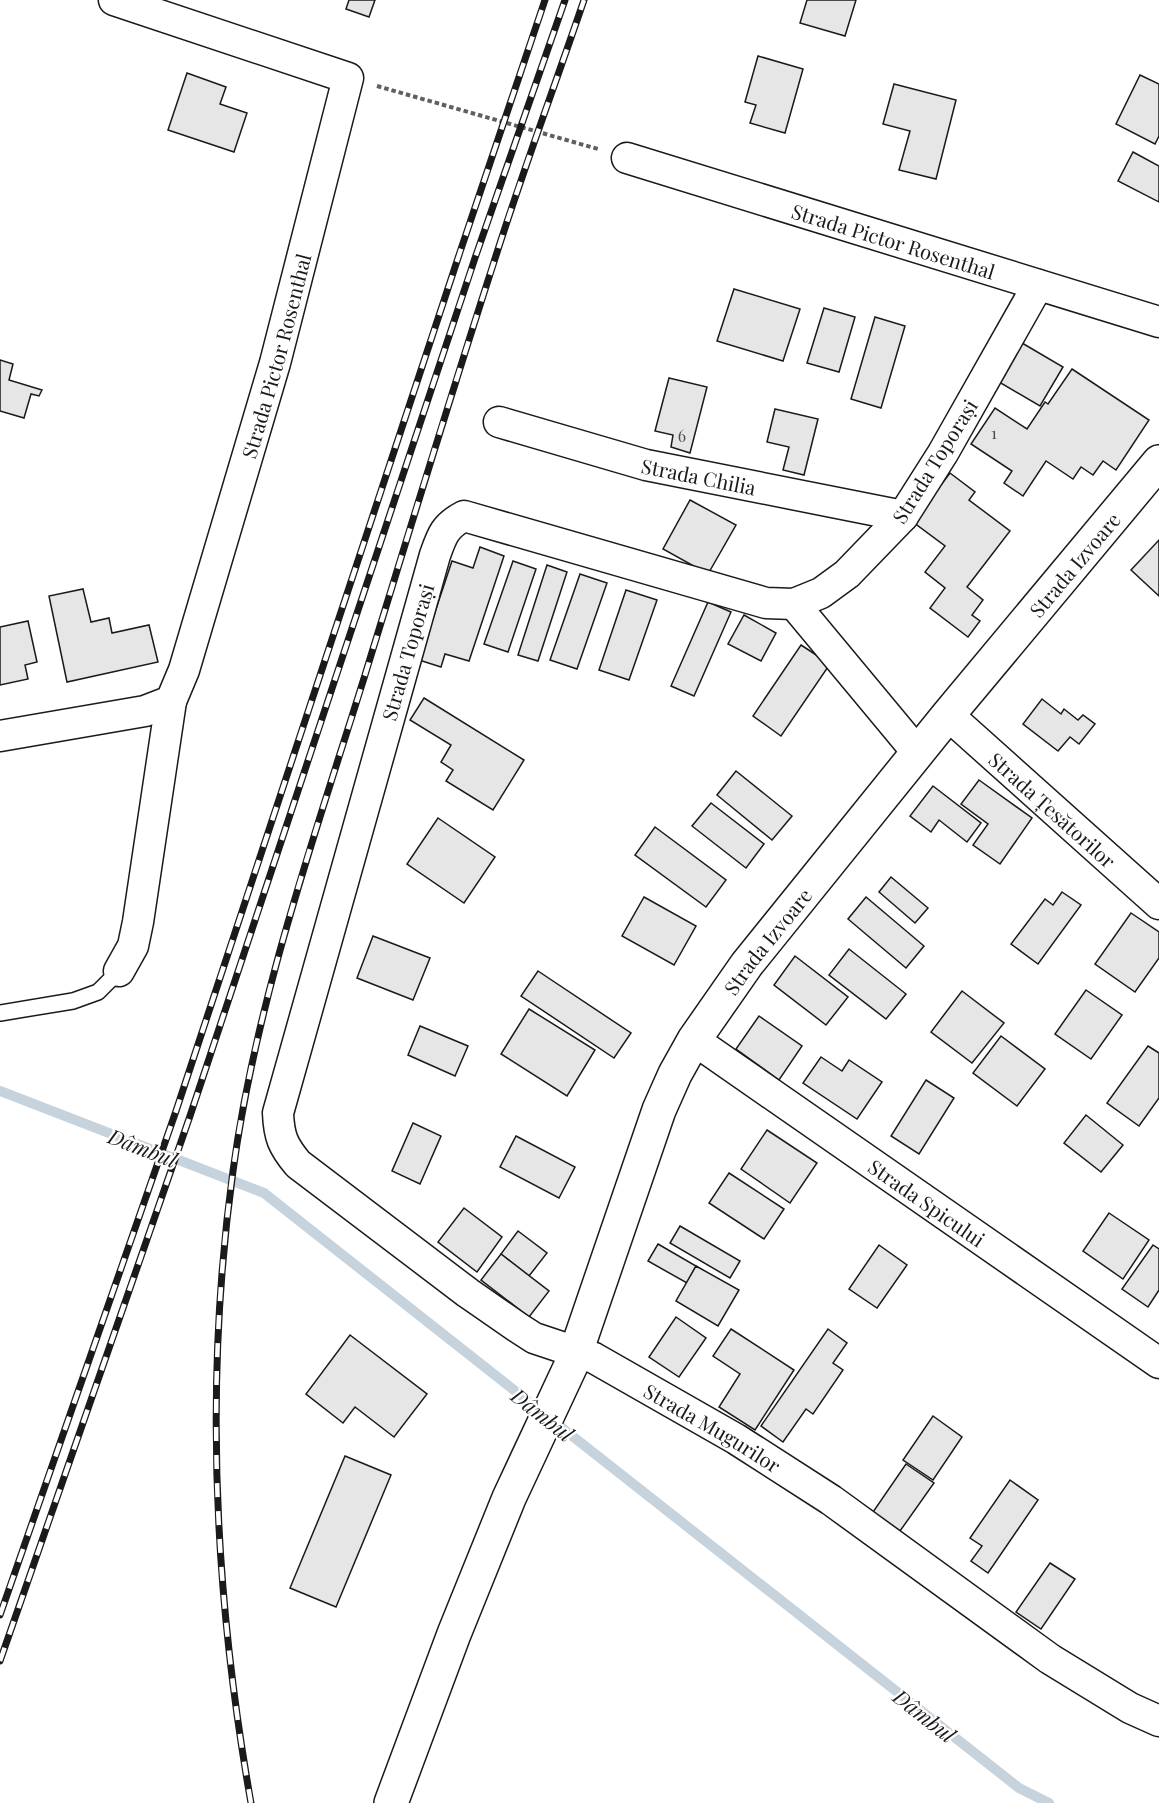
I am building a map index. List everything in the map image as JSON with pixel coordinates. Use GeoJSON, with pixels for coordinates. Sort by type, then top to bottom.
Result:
{"type":"FeatureCollection","features":[{"type":"Feature","properties":{"kind":"street"},"geometry":{"type":"LineString","coordinates":[[114,0],[348,78]]}},
{"type":"Feature","properties":{"kind":"street","name":"Strada Pictor Rosenthal"},"geometry":{"type":"LineString","coordinates":[[119,971],[133,946],[138,922],[171,701],[184,670],[275,363],[348,78]]}},
{"type":"Feature","properties":{"kind":"street","name":"Strada Pictor Rosenthal"},"geometry":{"type":"LineString","coordinates":[[627,158],[1159,322]]}},
{"type":"Feature","properties":{"kind":"street","name":"Strada Toporași"},"geometry":{"type":"LineString","coordinates":[[278,1130],[278,1113],[435,555],[444,532],[452,522],[464,516],[766,603],[794,604],[821,593],[847,574],[903,516],[942,453],[1038,285]]}},
{"type":"Feature","properties":{"kind":"street","name":"Strada Chilia"},"geometry":{"type":"LineString","coordinates":[[499,422],[646,465],[903,516]]}},
{"type":"Feature","properties":{"kind":"street","name":"Strada Izvoare"},"geometry":{"type":"LineString","coordinates":[[391,1803],[454,1634],[509,1498],[575,1356],[659,1110],[694,1040],[747,964],[917,752],[1159,462]]}},
{"type":"Feature","properties":{"kind":"street"},"geometry":{"type":"LineString","coordinates":[[794,604],[917,752]]}},
{"type":"Feature","properties":{"kind":"street"},"geometry":{"type":"LineString","coordinates":[[0,736],[145,711],[171,701]]}},
{"type":"Feature","properties":{"kind":"street","name":"Strada Țesătorilor"},"geometry":{"type":"LineString","coordinates":[[948,715],[1159,904]]}},
{"type":"Feature","properties":{"kind":"street","name":"Strada Spicului"},"geometry":{"type":"LineString","coordinates":[[694,1040],[1159,1363]]}},
{"type":"Feature","properties":{"kind":"street","name":"Strada Mugurilor"},"geometry":{"type":"LineString","coordinates":[[278,1130],[284,1146],[298,1164],[468,1293],[534,1338],[575,1356],[615,1369],[756,1451],[831,1500],[1050,1659],[1130,1708],[1159,1721]]}},
{"type":"Feature","properties":{"kind":"lane"},"geometry":{"type":"LineString","coordinates":[[0,1013],[73,1001],[98,992],[119,971]]}},
{"type":"Feature","properties":{"kind":"path"},"geometry":{"type":"LineString","coordinates":[[348,78],[627,158]]}},
{"type":"Feature","properties":{"kind":"building"},"geometry":{"type":"Polygon","coordinates":[[[349,0],[375,0],[369,17],[346,9],[349,0]]]}},
{"type":"Feature","properties":{"kind":"building"},"geometry":{"type":"Polygon","coordinates":[[[807,0],[856,0],[845,36],[800,23],[807,0]]]}},
{"type":"Feature","properties":{"kind":"building"},"geometry":{"type":"Polygon","coordinates":[[[758,56],[803,69],[785,133],[750,123],[756,105],[745,102],[758,56]]]}},
{"type":"Feature","properties":{"kind":"building"},"geometry":{"type":"Polygon","coordinates":[[[187,73],[226,87],[220,104],[247,113],[234,152],[168,130],[187,73]]]}},
{"type":"Feature","properties":{"kind":"building"},"geometry":{"type":"Polygon","coordinates":[[[1140,75],[1159,84],[1159,136],[1155,144],[1116,124],[1140,75]]]}},
{"type":"Feature","properties":{"kind":"building"},"geometry":{"type":"Polygon","coordinates":[[[894,84],[956,100],[936,179],[899,170],[910,131],[883,124],[894,84]]]}},
{"type":"Feature","properties":{"kind":"building"},"geometry":{"type":"Polygon","coordinates":[[[1133,152],[1159,166],[1159,202],[1118,181],[1133,152]]]}},
{"type":"Feature","properties":{"kind":"building"},"geometry":{"type":"Polygon","coordinates":[[[734,289],[800,309],[783,361],[717,341],[734,289]]]}},
{"type":"Feature","properties":{"kind":"building"},"geometry":{"type":"Polygon","coordinates":[[[824,308],[855,317],[839,372],[807,363],[824,308]]]}},
{"type":"Feature","properties":{"kind":"building"},"geometry":{"type":"Polygon","coordinates":[[[875,317],[905,326],[881,408],[851,399],[875,317]]]}},
{"type":"Feature","properties":{"kind":"building"},"geometry":{"type":"Polygon","coordinates":[[[1022,343],[1063,367],[1040,406],[999,382],[1022,343]]]}},
{"type":"Feature","properties":{"kind":"building"},"geometry":{"type":"Polygon","coordinates":[[[0,360],[13,364],[9,380],[42,390],[39,396],[31,394],[24,418],[0,411],[0,360]]]}},
{"type":"Feature","properties":{"kind":"building"},"geometry":{"type":"Polygon","coordinates":[[[1072,369],[1149,420],[1116,470],[1103,461],[1093,475],[1081,467],[1073,479],[1046,461],[1023,496],[1004,483],[1012,471],[971,444],[995,408],[1027,429],[1045,402],[1048,404],[1072,369]]]}},
{"type":"Feature","properties":{"kind":"building"},"geometry":{"type":"Polygon","coordinates":[[[669,378],[707,387],[690,453],[671,447],[673,435],[655,431],[669,378]]]}},
{"type":"Feature","properties":{"kind":"building"},"geometry":{"type":"Polygon","coordinates":[[[775,409],[818,419],[804,475],[783,470],[789,447],[767,442],[775,409]]]}},
{"type":"Feature","properties":{"kind":"building"},"geometry":{"type":"Polygon","coordinates":[[[950,473],[975,492],[969,500],[1010,531],[967,587],[983,600],[972,615],[980,621],[968,637],[930,608],[945,588],[925,572],[945,546],[913,522],[950,473]]]}},
{"type":"Feature","properties":{"kind":"building"},"geometry":{"type":"Polygon","coordinates":[[[690,500],[736,525],[708,574],[663,549],[690,500]]]}},
{"type":"Feature","properties":{"kind":"building"},"geometry":{"type":"Polygon","coordinates":[[[1159,540],[1159,596],[1131,570],[1159,540]]]}},
{"type":"Feature","properties":{"kind":"building"},"geometry":{"type":"Polygon","coordinates":[[[480,547],[504,556],[469,661],[445,654],[441,667],[419,660],[452,561],[473,568],[480,547]]]}},
{"type":"Feature","properties":{"kind":"building"},"geometry":{"type":"Polygon","coordinates":[[[513,561],[536,569],[508,652],[484,644],[513,561]]]}},
{"type":"Feature","properties":{"kind":"building"},"geometry":{"type":"Polygon","coordinates":[[[547,565],[567,572],[538,661],[518,655],[547,565]]]}},
{"type":"Feature","properties":{"kind":"building"},"geometry":{"type":"Polygon","coordinates":[[[580,574],[607,583],[577,669],[550,660],[580,574]]]}},
{"type":"Feature","properties":{"kind":"building"},"geometry":{"type":"Polygon","coordinates":[[[83,589],[91,622],[109,618],[112,633],[149,625],[158,662],[67,682],[49,596],[83,589]]]}},
{"type":"Feature","properties":{"kind":"building"},"geometry":{"type":"Polygon","coordinates":[[[626,590],[657,600],[629,680],[599,670],[626,590]]]}},
{"type":"Feature","properties":{"kind":"building"},"geometry":{"type":"Polygon","coordinates":[[[708,602],[731,612],[694,696],[671,686],[708,602]]]}},
{"type":"Feature","properties":{"kind":"building"},"geometry":{"type":"Polygon","coordinates":[[[744,615],[776,633],[761,661],[728,644],[744,615]]]}},
{"type":"Feature","properties":{"kind":"building"},"geometry":{"type":"Polygon","coordinates":[[[28,621],[37,662],[25,665],[28,679],[0,685],[0,627],[28,621]]]}},
{"type":"Feature","properties":{"kind":"building"},"geometry":{"type":"Polygon","coordinates":[[[801,645],[830,664],[781,736],[753,716],[801,645]]]}},
{"type":"Feature","properties":{"kind":"building"},"geometry":{"type":"Polygon","coordinates":[[[424,698],[524,760],[493,810],[446,781],[453,770],[441,762],[451,745],[410,720],[424,698]]]}},
{"type":"Feature","properties":{"kind":"building"},"geometry":{"type":"Polygon","coordinates":[[[1042,699],[1061,714],[1064,709],[1078,720],[1083,715],[1095,724],[1079,744],[1070,737],[1058,751],[1023,724],[1042,699]]]}},
{"type":"Feature","properties":{"kind":"building"},"geometry":{"type":"Polygon","coordinates":[[[736,771],[792,816],[772,840],[717,795],[736,771]]]}},
{"type":"Feature","properties":{"kind":"building"},"geometry":{"type":"Polygon","coordinates":[[[979,780],[1032,818],[1000,864],[973,845],[988,824],[961,804],[979,780]]]}},
{"type":"Feature","properties":{"kind":"building"},"geometry":{"type":"Polygon","coordinates":[[[933,786],[981,823],[967,842],[939,820],[931,832],[910,816],[933,786]]]}},
{"type":"Feature","properties":{"kind":"building"},"geometry":{"type":"Polygon","coordinates":[[[711,803],[764,844],[746,868],[692,826],[711,803]]]}},
{"type":"Feature","properties":{"kind":"building"},"geometry":{"type":"Polygon","coordinates":[[[438,818],[495,857],[464,903],[407,864],[438,818]]]}},
{"type":"Feature","properties":{"kind":"building"},"geometry":{"type":"Polygon","coordinates":[[[655,827],[726,880],[706,907],[635,855],[655,827]]]}},
{"type":"Feature","properties":{"kind":"building"},"geometry":{"type":"Polygon","coordinates":[[[891,877],[928,908],[915,923],[879,892],[891,877]]]}},
{"type":"Feature","properties":{"kind":"building"},"geometry":{"type":"Polygon","coordinates":[[[1062,892],[1081,905],[1038,964],[1011,944],[1045,899],[1053,905],[1062,892]]]}},
{"type":"Feature","properties":{"kind":"building"},"geometry":{"type":"Polygon","coordinates":[[[644,897],[696,926],[674,965],[622,936],[644,897]]]}},
{"type":"Feature","properties":{"kind":"building"},"geometry":{"type":"Polygon","coordinates":[[[866,897],[924,946],[906,968],[848,919],[866,897]]]}},
{"type":"Feature","properties":{"kind":"building"},"geometry":{"type":"Polygon","coordinates":[[[1131,913],[1159,932],[1159,958],[1135,992],[1095,964],[1131,913]]]}},
{"type":"Feature","properties":{"kind":"building"},"geometry":{"type":"Polygon","coordinates":[[[373,936],[430,958],[413,1000],[357,978],[373,936]]]}},
{"type":"Feature","properties":{"kind":"building"},"geometry":{"type":"Polygon","coordinates":[[[849,949],[906,994],[886,1019],[829,975],[849,949]]]}},
{"type":"Feature","properties":{"kind":"building"},"geometry":{"type":"Polygon","coordinates":[[[795,956],[848,997],[826,1025],[774,985],[795,956]]]}},
{"type":"Feature","properties":{"kind":"building"},"geometry":{"type":"Polygon","coordinates":[[[538,971],[631,1033],[614,1058],[521,996],[538,971]]]}},
{"type":"Feature","properties":{"kind":"building"},"geometry":{"type":"Polygon","coordinates":[[[1086,990],[1122,1015],[1091,1059],[1055,1034],[1086,990]]]}},
{"type":"Feature","properties":{"kind":"building"},"geometry":{"type":"Polygon","coordinates":[[[962,991],[1004,1023],[972,1063],[931,1032],[962,991]]]}},
{"type":"Feature","properties":{"kind":"building"},"geometry":{"type":"Polygon","coordinates":[[[529,1009],[595,1050],[567,1096],[501,1054],[529,1009]]]}},
{"type":"Feature","properties":{"kind":"building"},"geometry":{"type":"Polygon","coordinates":[[[759,1016],[802,1046],[779,1080],[736,1049],[759,1016]]]}},
{"type":"Feature","properties":{"kind":"building"},"geometry":{"type":"Polygon","coordinates":[[[420,1026],[468,1046],[455,1076],[408,1055],[420,1026]]]}},
{"type":"Feature","properties":{"kind":"building"},"geometry":{"type":"Polygon","coordinates":[[[1001,1036],[1045,1069],[1017,1106],[973,1073],[1001,1036]]]}},
{"type":"Feature","properties":{"kind":"building"},"geometry":{"type":"Polygon","coordinates":[[[1148,1046],[1159,1053],[1159,1098],[1139,1126],[1107,1103],[1148,1046]]]}},
{"type":"Feature","properties":{"kind":"building"},"geometry":{"type":"Polygon","coordinates":[[[821,1057],[842,1071],[849,1060],[882,1082],[857,1119],[803,1083],[821,1057]]]}},
{"type":"Feature","properties":{"kind":"building"},"geometry":{"type":"Polygon","coordinates":[[[926,1080],[954,1098],[919,1154],[891,1136],[926,1080]]]}},
{"type":"Feature","properties":{"kind":"building"},"geometry":{"type":"Polygon","coordinates":[[[1086,1115],[1123,1145],[1101,1172],[1064,1143],[1086,1115]]]}},
{"type":"Feature","properties":{"kind":"building"},"geometry":{"type":"Polygon","coordinates":[[[413,1123],[441,1136],[420,1184],[392,1171],[413,1123]]]}},
{"type":"Feature","properties":{"kind":"building"},"geometry":{"type":"Polygon","coordinates":[[[767,1130],[817,1163],[790,1203],[741,1169],[767,1130]]]}},
{"type":"Feature","properties":{"kind":"building"},"geometry":{"type":"Polygon","coordinates":[[[516,1136],[575,1167],[559,1198],[500,1167],[516,1136]]]}},
{"type":"Feature","properties":{"kind":"building"},"geometry":{"type":"Polygon","coordinates":[[[729,1173],[784,1209],[764,1239],[709,1203],[729,1173]]]}},
{"type":"Feature","properties":{"kind":"building"},"geometry":{"type":"Polygon","coordinates":[[[464,1208],[502,1237],[477,1272],[438,1242],[464,1208]]]}},
{"type":"Feature","properties":{"kind":"building"},"geometry":{"type":"Polygon","coordinates":[[[1109,1213],[1149,1240],[1123,1279],[1083,1251],[1109,1213]]]}},
{"type":"Feature","properties":{"kind":"building"},"geometry":{"type":"Polygon","coordinates":[[[680,1226],[740,1261],[730,1278],[670,1243],[680,1226]]]}},
{"type":"Feature","properties":{"kind":"building"},"geometry":{"type":"Polygon","coordinates":[[[518,1231],[547,1253],[529,1276],[501,1254],[518,1231]]]}},
{"type":"Feature","properties":{"kind":"building"},"geometry":{"type":"Polygon","coordinates":[[[658,1244],[696,1266],[687,1283],[648,1261],[658,1244]]]}},
{"type":"Feature","properties":{"kind":"building"},"geometry":{"type":"Polygon","coordinates":[[[879,1245],[907,1265],[877,1308],[849,1289],[879,1245]]]}},
{"type":"Feature","properties":{"kind":"building"},"geometry":{"type":"Polygon","coordinates":[[[1153,1245],[1159,1249],[1159,1290],[1148,1307],[1122,1289],[1153,1245]]]}},
{"type":"Feature","properties":{"kind":"building"},"geometry":{"type":"Polygon","coordinates":[[[501,1254],[549,1291],[529,1317],[481,1280],[501,1254]]]}},
{"type":"Feature","properties":{"kind":"building"},"geometry":{"type":"Polygon","coordinates":[[[696,1266],[739,1290],[718,1326],[676,1301],[696,1266]]]}},
{"type":"Feature","properties":{"kind":"building"},"geometry":{"type":"Polygon","coordinates":[[[676,1317],[706,1338],[679,1377],[649,1357],[676,1317]]]}},
{"type":"Feature","properties":{"kind":"building"},"geometry":{"type":"Polygon","coordinates":[[[731,1329],[794,1370],[755,1430],[719,1407],[740,1374],[713,1356],[731,1329]]]}},
{"type":"Feature","properties":{"kind":"building"},"geometry":{"type":"Polygon","coordinates":[[[828,1329],[847,1343],[833,1363],[843,1370],[813,1414],[806,1409],[783,1442],[761,1426],[828,1329]]]}},
{"type":"Feature","properties":{"kind":"building"},"geometry":{"type":"Polygon","coordinates":[[[350,1335],[427,1394],[394,1437],[355,1407],[343,1423],[306,1394],[350,1335]]]}},
{"type":"Feature","properties":{"kind":"building"},"geometry":{"type":"Polygon","coordinates":[[[933,1416],[962,1437],[933,1480],[903,1460],[933,1416]]]}},
{"type":"Feature","properties":{"kind":"building"},"geometry":{"type":"Polygon","coordinates":[[[345,1456],[391,1475],[336,1607],[290,1588],[345,1456]]]}},
{"type":"Feature","properties":{"kind":"building"},"geometry":{"type":"Polygon","coordinates":[[[906,1464],[934,1483],[900,1531],[873,1512],[906,1464]]]}},
{"type":"Feature","properties":{"kind":"building"},"geometry":{"type":"Polygon","coordinates":[[[1010,1480],[1038,1500],[988,1573],[971,1561],[982,1546],[970,1538],[1010,1480]]]}},
{"type":"Feature","properties":{"kind":"building"},"geometry":{"type":"Polygon","coordinates":[[[1050,1563],[1075,1579],[1041,1629],[1016,1612],[1050,1563]]]}},
{"type":"Feature","properties":{"kind":"waterway","name":"Dâmbul"},"geometry":{"type":"LineString","coordinates":[[0,1091],[264,1193],[1019,1788],[1049,1803]]}},
{"type":"Feature","properties":{"kind":"railway"},"geometry":{"type":"LineString","coordinates":[[0,1615],[176,1111],[545,0]]}},
{"type":"Feature","properties":{"kind":"railway"},"geometry":{"type":"LineString","coordinates":[[0,1661],[190,1116],[475,258],[565,0]]}},
{"type":"Feature","properties":{"kind":"railway"},"geometry":{"type":"LineString","coordinates":[[251,1803],[228,1646],[221,1567],[216,1409],[218,1329],[224,1250],[243,1108],[271,982],[288,920],[444,418],[526,165],[584,0]]}}]}
